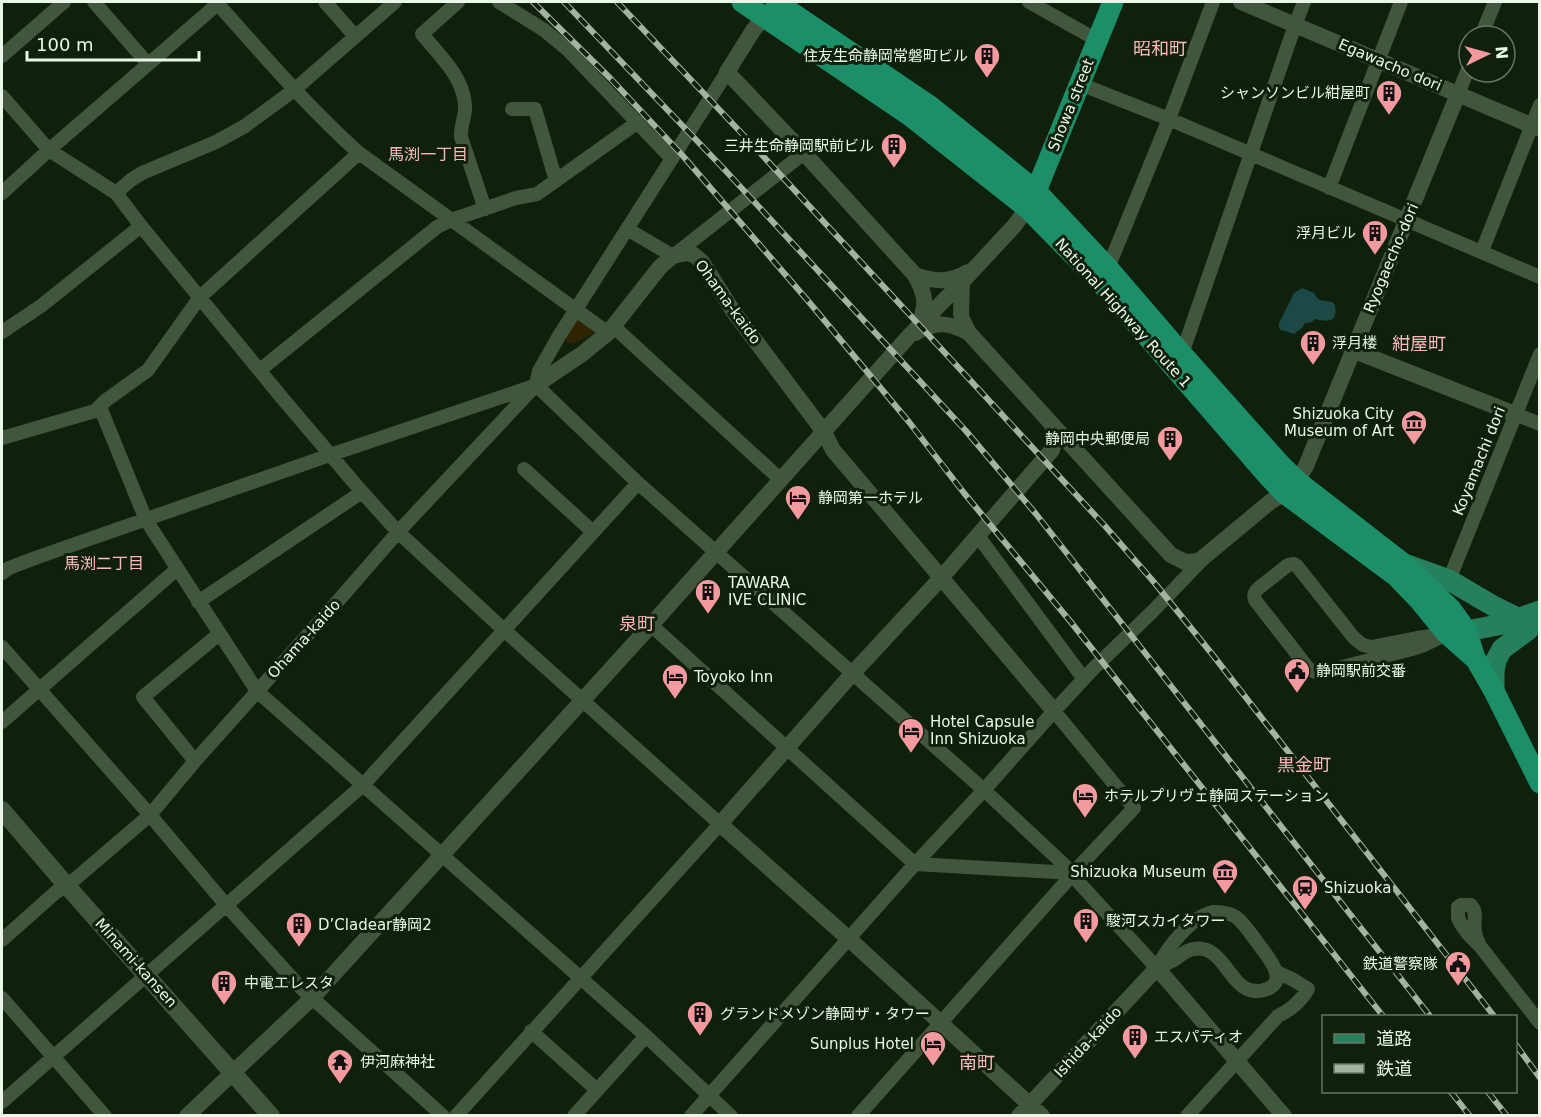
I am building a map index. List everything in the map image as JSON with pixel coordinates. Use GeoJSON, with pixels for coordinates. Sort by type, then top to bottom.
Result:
{"type":"FeatureCollection","features":[{"type":"Feature","properties":{"kind":"highway","name":"National Highway Route 1"},"geometry":{"type":"LineString","coordinates":[[742,2],[774,6],[909,115],[1032,199],[1108,268],[1279,463],[1291,487],[1396,576],[1420,601],[1456,632],[1494,691],[1539,783]]}},
{"type":"Feature","properties":{"kind":"highway","name":"Showa street"},"geometry":{"type":"LineString","coordinates":[[1032,199],[1113,2]]}},
{"type":"Feature","properties":{"kind":"highway","name":"National Highway Route 1"},"geometry":{"type":"LineString","coordinates":[[1032,199],[1099,281],[1259,466],[1404,564],[1450,609],[1456,632]]}},
{"type":"Feature","properties":{"kind":"main road"},"geometry":{"type":"LineString","coordinates":[[1404,564],[1449,580],[1496,607],[1529,617]]}},
{"type":"Feature","properties":{"kind":"main road"},"geometry":{"type":"LineString","coordinates":[[1456,632],[1503,624],[1529,617],[1539,611]]}},
{"type":"Feature","properties":{"kind":"main road"},"geometry":{"type":"LineString","coordinates":[[1494,691],[1496,660],[1502,649],[1528,630],[1529,617]]}},
{"type":"Feature","properties":{"kind":"main road","name":"Minami-kansen"},"geometry":{"type":"LineString","coordinates":[[2,810],[271,1116]]}},
{"type":"Feature","properties":{"kind":"street"},"geometry":{"type":"LineString","coordinates":[[2,56],[64,2]]}},
{"type":"Feature","properties":{"kind":"street"},"geometry":{"type":"LineString","coordinates":[[94,2],[148,64]]}},
{"type":"Feature","properties":{"kind":"street"},"geometry":{"type":"LineString","coordinates":[[2,193],[218,2],[294,90],[359,153],[576,309],[611,330],[781,480]]}},
{"type":"Feature","properties":{"kind":"street"},"geometry":{"type":"LineString","coordinates":[[325,2],[355,36]]}},
{"type":"Feature","properties":{"kind":"street"},"geometry":{"type":"LineString","coordinates":[[116,193],[142,173],[230,136],[245,126],[294,90],[395,2]]}},
{"type":"Feature","properties":{"kind":"street"},"geometry":{"type":"LineString","coordinates":[[458,2],[422,34],[457,77],[465,102],[461,137],[485,208]]}},
{"type":"Feature","properties":{"kind":"street"},"geometry":{"type":"LineString","coordinates":[[499,2],[544,30],[567,49],[672,159]]}},
{"type":"Feature","properties":{"kind":"street"},"geometry":{"type":"LineString","coordinates":[[1029,2],[1097,40]]}},
{"type":"Feature","properties":{"kind":"street"},"geometry":{"type":"LineString","coordinates":[[1108,268],[1169,119],[1213,2]]}},
{"type":"Feature","properties":{"kind":"street","name":"Egawacho dori"},"geometry":{"type":"LineString","coordinates":[[1241,2],[1535,127]]}},
{"type":"Feature","properties":{"kind":"street"},"geometry":{"type":"LineString","coordinates":[[1182,354],[1294,25],[1304,2]]}},
{"type":"Feature","properties":{"kind":"street"},"geometry":{"type":"LineString","coordinates":[[1329,188],[1401,2]]}},
{"type":"Feature","properties":{"kind":"street"},"geometry":{"type":"LineString","coordinates":[[1486,24],[1495,2]]}},
{"type":"Feature","properties":{"kind":"street"},"geometry":{"type":"LineString","coordinates":[[774,6],[754,29],[576,309],[540,370],[536,385],[638,483],[984,790],[1073,874],[1284,1116]]}},
{"type":"Feature","properties":{"kind":"street"},"geometry":{"type":"LineString","coordinates":[[727,72],[915,275],[922,288],[925,310],[914,331]]}},
{"type":"Feature","properties":{"kind":"street"},"geometry":{"type":"LineString","coordinates":[[1080,84],[1169,119],[1539,277]]}},
{"type":"Feature","properties":{"kind":"street","name":"Ryogaecho-dori"},"geometry":{"type":"LineString","coordinates":[[1291,487],[1306,466],[1462,84]]}},
{"type":"Feature","properties":{"kind":"street"},"geometry":{"type":"LineString","coordinates":[[2,96],[49,150],[116,193],[330,455],[398,532],[941,1022],[1030,1112]]}},
{"type":"Feature","properties":{"kind":"street"},"geometry":{"type":"LineString","coordinates":[[1482,251],[1535,127],[1539,105]]}},
{"type":"Feature","properties":{"kind":"street"},"geometry":{"type":"LineString","coordinates":[[512,109],[536,109],[556,181]]}},
{"type":"Feature","properties":{"kind":"street"},"geometry":{"type":"LineString","coordinates":[[260,370],[437,226],[516,198],[537,194],[638,122]]}},
{"type":"Feature","properties":{"kind":"street"},"geometry":{"type":"LineString","coordinates":[[2,438],[94,411],[148,370],[200,297],[359,153]]}},
{"type":"Feature","properties":{"kind":"street"},"geometry":{"type":"LineString","coordinates":[[627,229],[673,256],[804,153]]}},
{"type":"Feature","properties":{"kind":"street"},"geometry":{"type":"LineString","coordinates":[[196,1113],[233,1072],[312,998],[717,552],[914,331],[1015,225],[1032,199]]}},
{"type":"Feature","properties":{"kind":"street"},"geometry":{"type":"LineString","coordinates":[[2,332],[41,306],[141,226]]}},
{"type":"Feature","properties":{"kind":"street","name":"Ohama-kaido"},"geometry":{"type":"LineString","coordinates":[[2,940],[56,892],[67,886],[150,815],[398,532],[536,385],[582,354],[611,330],[654,275],[673,256],[687,253],[694,255],[702,262],[733,311],[824,432],[833,450],[1054,711]]}},
{"type":"Feature","properties":{"kind":"street"},"geometry":{"type":"LineString","coordinates":[[915,275],[947,281],[975,267]]}},
{"type":"Feature","properties":{"kind":"street"},"geometry":{"type":"LineString","coordinates":[[962,282],[961,314],[969,333],[1172,555],[1185,562],[1202,560]]}},
{"type":"Feature","properties":{"kind":"street"},"geometry":{"type":"LineString","coordinates":[[914,331],[948,324],[969,333]]}},
{"type":"Feature","properties":{"kind":"street"},"geometry":{"type":"LineString","coordinates":[[1352,350],[1539,424]]}},
{"type":"Feature","properties":{"kind":"street","name":"Koyamachi dori"},"geometry":{"type":"LineString","coordinates":[[1449,580],[1539,354]]}},
{"type":"Feature","properties":{"kind":"street","name":"Ohama-kaido"},"geometry":{"type":"LineString","coordinates":[[2,573],[38,557],[536,385]]}},
{"type":"Feature","properties":{"kind":"street"},"geometry":{"type":"LineString","coordinates":[[100,407],[146,520],[257,691],[646,1036],[731,1116]]}},
{"type":"Feature","properties":{"kind":"street"},"geometry":{"type":"LineString","coordinates":[[456,1116],[852,674],[941,578],[1052,450],[1056,436],[1051,423]]}},
{"type":"Feature","properties":{"kind":"street"},"geometry":{"type":"LineString","coordinates":[[1052,450],[1063,448],[1077,451]]}},
{"type":"Feature","properties":{"kind":"street"},"geometry":{"type":"LineString","coordinates":[[524,469],[593,532]]}},
{"type":"Feature","properties":{"kind":"street"},"geometry":{"type":"LineString","coordinates":[[2,1102],[363,785],[638,483]]}},
{"type":"Feature","properties":{"kind":"street"},"geometry":{"type":"LineString","coordinates":[[691,1116],[915,864],[1084,679],[1202,560],[1291,487]]}},
{"type":"Feature","properties":{"kind":"street"},"geometry":{"type":"LineString","coordinates":[[198,602],[362,492]]}},
{"type":"Feature","properties":{"kind":"street"},"geometry":{"type":"LineString","coordinates":[[978,536],[1084,679]]}},
{"type":"Feature","properties":{"kind":"street"},"geometry":{"type":"LineString","coordinates":[[1421,641],[1371,647],[1363,645],[1348,631],[1294,564],[1288,565],[1255,591],[1255,600],[1308,669],[1315,672],[1323,672],[1456,632]]}},
{"type":"Feature","properties":{"kind":"street"},"geometry":{"type":"LineString","coordinates":[[2,722],[177,569]]}},
{"type":"Feature","properties":{"kind":"street"},"geometry":{"type":"LineString","coordinates":[[651,625],[915,864],[1073,874]]}},
{"type":"Feature","properties":{"kind":"street"},"geometry":{"type":"LineString","coordinates":[[195,761],[143,697],[219,634]]}},
{"type":"Feature","properties":{"kind":"street"},"geometry":{"type":"LineString","coordinates":[[2,647],[300,987],[442,1116]]}},
{"type":"Feature","properties":{"kind":"street"},"geometry":{"type":"LineString","coordinates":[[858,1116],[1134,808],[1054,711]]}},
{"type":"Feature","properties":{"kind":"street"},"geometry":{"type":"LineString","coordinates":[[1214,912],[1229,914],[1237,918],[1272,962],[1277,980],[1272,986],[1261,991],[1245,988],[1239,984],[1218,956],[1203,948],[1188,950],[1157,968],[1165,952],[1195,920],[1214,912]]}},
{"type":"Feature","properties":{"kind":"street"},"geometry":{"type":"LineString","coordinates":[[1480,946],[1539,1023]]}},
{"type":"Feature","properties":{"kind":"street","name":"Ishida-kaido"},"geometry":{"type":"LineString","coordinates":[[1030,1112],[1157,968]]}},
{"type":"Feature","properties":{"kind":"street"},"geometry":{"type":"LineString","coordinates":[[1187,1116],[1278,1016],[1292,1009],[1302,999],[1308,989],[1276,972]]}},
{"type":"Feature","properties":{"kind":"street"},"geometry":{"type":"LineString","coordinates":[[2,998],[105,1116]]}},
{"type":"Feature","properties":{"kind":"street"},"geometry":{"type":"LineString","coordinates":[[531,1031],[597,1090]]}},
{"type":"Feature","properties":{"kind":"street"},"geometry":{"type":"LineString","coordinates":[[574,1116],[646,1036]]}},
{"type":"Feature","properties":{"kind":"shaded area"},"geometry":{"type":"Polygon","coordinates":[[[577,314],[598,329],[591,335],[571,344],[566,342],[565,336],[577,314]]]}},
{"type":"Feature","properties":{"kind":"water"},"geometry":{"type":"Polygon","coordinates":[[[1302,288],[1314,293],[1320,300],[1332,302],[1335,305],[1335,315],[1331,320],[1315,319],[1305,323],[1294,334],[1281,330],[1279,323],[1294,293],[1302,288]]]}},
{"type":"Feature","properties":{"kind":"railway"},"geometry":{"type":"LineString","coordinates":[[533,2],[610,78],[683,156],[809,302],[1070,621],[1382,1015]]}},
{"type":"Feature","properties":{"kind":"railway"},"geometry":{"type":"LineString","coordinates":[[564,2],[724,169],[966,431],[1036,514],[1429,1015]]}},
{"type":"Feature","properties":{"kind":"railway"},"geometry":{"type":"LineString","coordinates":[[617,2],[750,142],[1105,526],[1153,581],[1493,1015]]}},
{"type":"Feature","properties":{"kind":"railway"},"geometry":{"type":"LineString","coordinates":[[1517,1046],[1540,1078]]}},
{"type":"Feature","properties":{"kind":"railway"},"geometry":{"type":"LineString","coordinates":[[1452,1093],[1470,1116]]}},
{"type":"Feature","properties":{"kind":"railway"},"geometry":{"type":"LineString","coordinates":[[1489,1093],[1507,1116]]}},
{"type":"Feature","properties":{"kind":"place","name":"住友生命静岡常磐町ビル"},"geometry":{"type":"Point","coordinates":[987,79]}},
{"type":"Feature","properties":{"kind":"place","name":"シャンソンビル紺屋町"},"geometry":{"type":"Point","coordinates":[1389,116]}},
{"type":"Feature","properties":{"kind":"place","name":"三井生命静岡駅前ビル"},"geometry":{"type":"Point","coordinates":[894,169]}},
{"type":"Feature","properties":{"kind":"place","name":"浮月ビル"},"geometry":{"type":"Point","coordinates":[1375,256]}},
{"type":"Feature","properties":{"kind":"place","name":"浮月楼"},"geometry":{"type":"Point","coordinates":[1313,366]}},
{"type":"Feature","properties":{"kind":"place","name":"Shizuoka City Museum of Art"},"geometry":{"type":"Point","coordinates":[1414,446]}},
{"type":"Feature","properties":{"kind":"place","name":"静岡中央郵便局"},"geometry":{"type":"Point","coordinates":[1170,462]}},
{"type":"Feature","properties":{"kind":"place","name":"静岡第一ホテル"},"geometry":{"type":"Point","coordinates":[798,521]}},
{"type":"Feature","properties":{"kind":"place","name":"TAWARA IVE CLINIC"},"geometry":{"type":"Point","coordinates":[708,615]}},
{"type":"Feature","properties":{"kind":"place","name":"静岡駅前交番"},"geometry":{"type":"Point","coordinates":[1297,694]}},
{"type":"Feature","properties":{"kind":"place","name":"Toyoko Inn"},"geometry":{"type":"Point","coordinates":[675,700]}},
{"type":"Feature","properties":{"kind":"place","name":"Hotel Capsule Inn Shizuoka"},"geometry":{"type":"Point","coordinates":[911,754]}},
{"type":"Feature","properties":{"kind":"place","name":"ホテルプリヴェ静岡ステーション"},"geometry":{"type":"Point","coordinates":[1085,819]}},
{"type":"Feature","properties":{"kind":"place","name":"Shizuoka Museum"},"geometry":{"type":"Point","coordinates":[1225,895]}},
{"type":"Feature","properties":{"kind":"place","name":"Shizuoka"},"geometry":{"type":"Point","coordinates":[1305,911]}},
{"type":"Feature","properties":{"kind":"place","name":"駿河スカイタワー"},"geometry":{"type":"Point","coordinates":[1086,944]}},
{"type":"Feature","properties":{"kind":"place","name":"D’Cladear静岡2"},"geometry":{"type":"Point","coordinates":[299,948]}},
{"type":"Feature","properties":{"kind":"place","name":"鉄道警察隊"},"geometry":{"type":"Point","coordinates":[1458,987]}},
{"type":"Feature","properties":{"kind":"place","name":"中電エレスタ"},"geometry":{"type":"Point","coordinates":[224,1006]}},
{"type":"Feature","properties":{"kind":"place","name":"グランドメゾン静岡ザ・タワー"},"geometry":{"type":"Point","coordinates":[700,1037]}},
{"type":"Feature","properties":{"kind":"place","name":"エスパティオ"},"geometry":{"type":"Point","coordinates":[1135,1060]}},
{"type":"Feature","properties":{"kind":"place","name":"Sunplus Hotel"},"geometry":{"type":"Point","coordinates":[933,1067]}},
{"type":"Feature","properties":{"kind":"place","name":"伊河麻神社"},"geometry":{"type":"Point","coordinates":[340,1085]}},
{"type":"Feature","properties":{"kind":"district","name":"昭和町"},"geometry":{"type":"Point","coordinates":[1160,49]}},
{"type":"Feature","properties":{"kind":"district","name":"馬渕一丁目"},"geometry":{"type":"Point","coordinates":[428,154]}},
{"type":"Feature","properties":{"kind":"district","name":"紺屋町"},"geometry":{"type":"Point","coordinates":[1419,344]}},
{"type":"Feature","properties":{"kind":"district","name":"馬渕二丁目"},"geometry":{"type":"Point","coordinates":[104,563]}},
{"type":"Feature","properties":{"kind":"district","name":"泉町"},"geometry":{"type":"Point","coordinates":[637,624]}},
{"type":"Feature","properties":{"kind":"district","name":"黒金町"},"geometry":{"type":"Point","coordinates":[1304,765]}},
{"type":"Feature","properties":{"kind":"district","name":"南町"},"geometry":{"type":"Point","coordinates":[977,1063]}}]}
